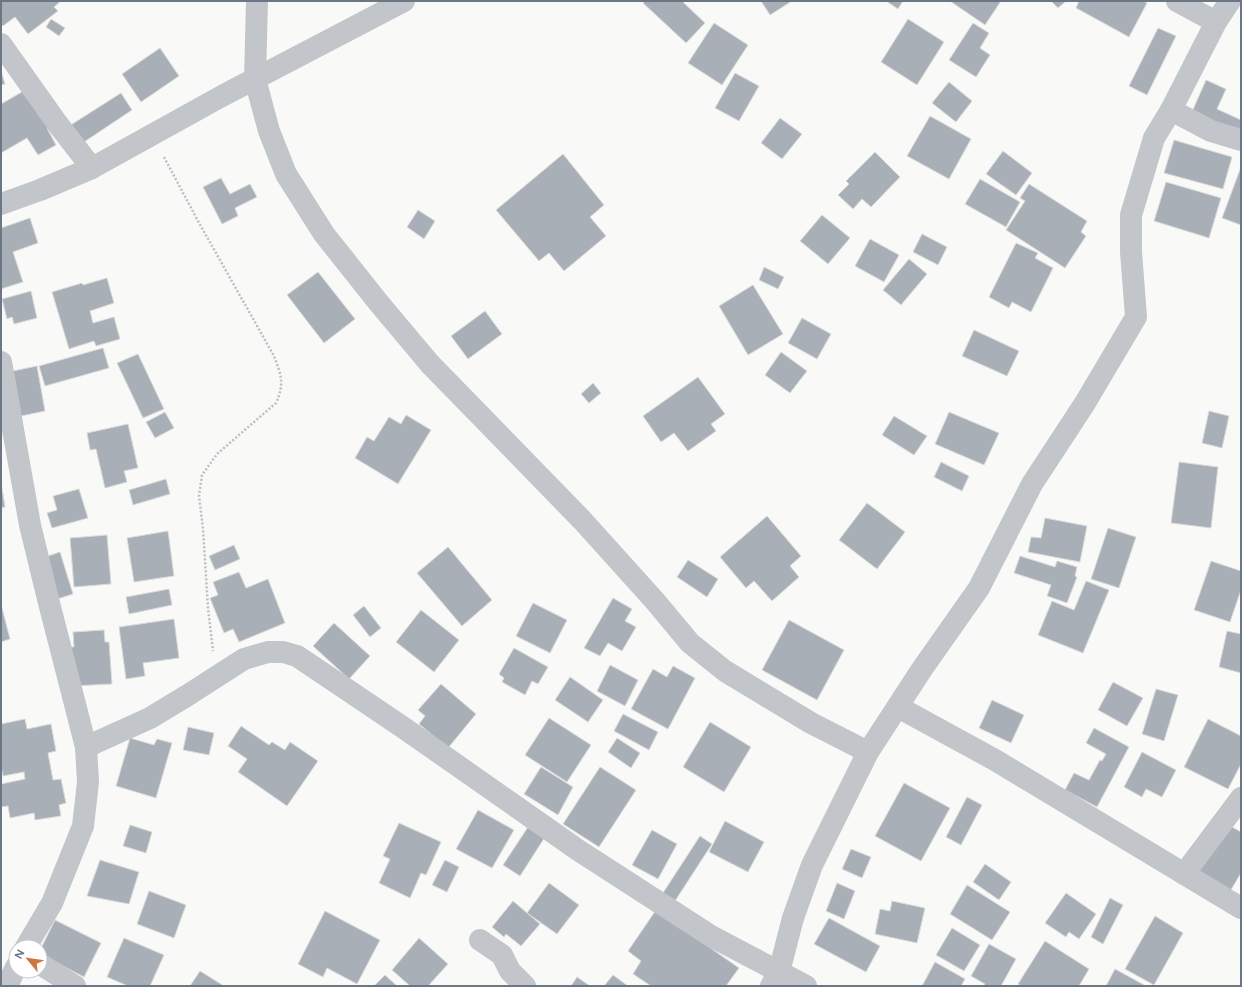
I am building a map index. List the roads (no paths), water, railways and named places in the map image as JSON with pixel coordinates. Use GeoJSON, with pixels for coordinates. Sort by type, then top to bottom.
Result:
{"type":"FeatureCollection","features":[{"type":"Feature","properties":{"kind":"street"},"geometry":{"type":"LineString","coordinates":[[257,1],[254,79],[269,131],[286,174],[324,234],[378,302],[430,364],[582,520],[655,601],[690,643],[725,671],[811,723],[868,752]]}},
{"type":"Feature","properties":{"kind":"street"},"geometry":{"type":"LineString","coordinates":[[1,204],[40,190],[92,168],[254,79],[404,1]]}},
{"type":"Feature","properties":{"kind":"street"},"geometry":{"type":"LineString","coordinates":[[1177,1],[1216,22]]}},
{"type":"Feature","properties":{"kind":"street"},"geometry":{"type":"LineString","coordinates":[[775,979],[793,918],[812,865],[868,752],[922,669],[979,588],[1032,484],[1085,403],[1136,317],[1131,252],[1131,215],[1154,138],[1171,110],[1216,22],[1230,1]]}},
{"type":"Feature","properties":{"kind":"street"},"geometry":{"type":"LineString","coordinates":[[1,44],[57,123],[92,168]]}},
{"type":"Feature","properties":{"kind":"street"},"geometry":{"type":"LineString","coordinates":[[1171,110],[1211,131],[1241,140]]}},
{"type":"Feature","properties":{"kind":"street"},"geometry":{"type":"LineString","coordinates":[[1,362],[30,525],[86,747],[88,782],[83,826],[52,903],[31,939]]}},
{"type":"Feature","properties":{"kind":"street"},"geometry":{"type":"LineString","coordinates":[[86,747],[150,718],[244,659],[268,652],[283,652],[297,656],[401,726],[578,850],[775,979],[806,986]]}},
{"type":"Feature","properties":{"kind":"street"},"geometry":{"type":"LineString","coordinates":[[898,707],[995,760],[1241,908]]}},
{"type":"Feature","properties":{"kind":"street"},"geometry":{"type":"LineString","coordinates":[[1184,874],[1241,798]]}},
{"type":"Feature","properties":{"kind":"street"},"geometry":{"type":"LineString","coordinates":[[480,940],[502,954],[510,971],[525,986]]}},
{"type":"Feature","properties":{"kind":"street"},"geometry":{"type":"LineString","coordinates":[[48,969],[75,986]]}}]}
